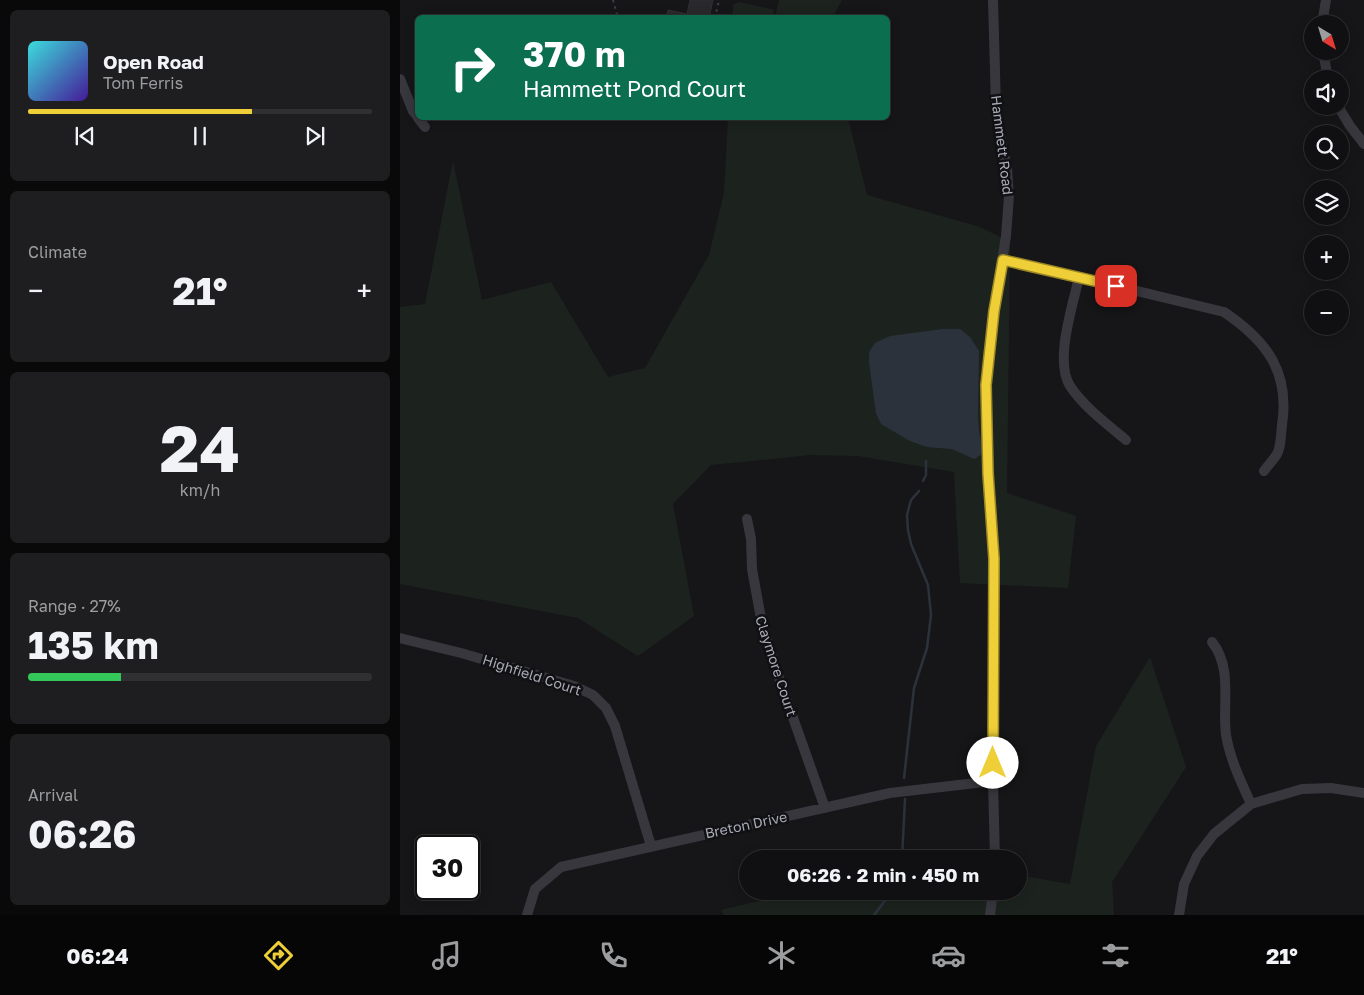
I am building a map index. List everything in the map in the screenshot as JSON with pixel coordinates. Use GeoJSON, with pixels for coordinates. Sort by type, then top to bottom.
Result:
{"type":"FeatureCollection","features":[{"type":"Feature","properties":{"kind":"street","name":"Hammett Road"},"geometry":{"type":"LineString","coordinates":[[993,0],[996,108],[998,129],[1007,169],[1009,196],[1003,260],[994,311],[986,385],[988,473],[994,559],[993,781],[995,850]]}},
{"type":"Feature","properties":{"kind":"street"},"geometry":{"type":"LineString","coordinates":[[1324,15],[1326,0]]}},
{"type":"Feature","properties":{"kind":"street"},"geometry":{"type":"LineString","coordinates":[[400,79],[415,114]]}},
{"type":"Feature","properties":{"kind":"street"},"geometry":{"type":"LineString","coordinates":[[1343,115],[1364,144]]}},
{"type":"Feature","properties":{"kind":"street"},"geometry":{"type":"LineString","coordinates":[[420,120],[425,127]]}},
{"type":"Feature","properties":{"kind":"street"},"geometry":{"type":"LineString","coordinates":[[1003,260],[1224,312],[1242,324],[1259,340],[1274,362],[1283,387],[1284,413],[1278,452],[1264,471]]}},
{"type":"Feature","properties":{"kind":"street"},"geometry":{"type":"LineString","coordinates":[[1080,277],[1064,350],[1064,370],[1069,385],[1081,400],[1126,440]]}},
{"type":"Feature","properties":{"kind":"street","name":"Claymore Court"},"geometry":{"type":"LineString","coordinates":[[747,519],[751,539],[752,569],[762,624],[780,681],[826,808]]}},
{"type":"Feature","properties":{"kind":"street","name":"Highfield Court"},"geometry":{"type":"LineString","coordinates":[[400,638],[461,653],[574,686],[593,695],[606,708],[615,726],[650,846]]}},
{"type":"Feature","properties":{"kind":"street"},"geometry":{"type":"LineString","coordinates":[[1212,642],[1220,653],[1224,669],[1225,723],[1229,749],[1251,804]]}},
{"type":"Feature","properties":{"kind":"street","name":"Breton Drive"},"geometry":{"type":"LineString","coordinates":[[527,915],[536,888],[561,867],[890,793],[993,781]]}},
{"type":"Feature","properties":{"kind":"street"},"geometry":{"type":"LineString","coordinates":[[1178,915],[1184,884],[1197,856],[1220,829],[1251,804],[1279,795],[1312,789],[1331,788],[1364,794]]}},
{"type":"Feature","properties":{"kind":"street"},"geometry":{"type":"LineString","coordinates":[[990,915],[992,900]]}},
{"type":"Feature","properties":{"kind":"path"},"geometry":{"type":"LineString","coordinates":[[613,0],[617,15]]}},
{"type":"Feature","properties":{"kind":"path"},"geometry":{"type":"LineString","coordinates":[[716,15],[719,0]]}},
{"type":"Feature","properties":{"kind":"shaded area"},"geometry":{"type":"Polygon","coordinates":[[[779,0],[842,0],[834,15],[775,15],[779,0]]]}},
{"type":"Feature","properties":{"kind":"shaded area"},"geometry":{"type":"Polygon","coordinates":[[[740,2],[774,10],[773,15],[735,15],[732,14],[734,4],[740,2]]]}},
{"type":"Feature","properties":{"kind":"shaded area"},"geometry":{"type":"Polygon","coordinates":[[[728,120],[848,120],[867,195],[980,227],[1010,242],[1007,493],[1076,516],[1068,588],[960,583],[954,472],[858,456],[811,455],[711,465],[673,504],[694,616],[638,656],[578,618],[400,584],[400,307],[425,304],[453,161],[482,300],[551,282],[608,377],[645,368],[709,255],[724,193],[728,120]]]}},
{"type":"Feature","properties":{"kind":"shaded area"},"geometry":{"type":"Polygon","coordinates":[[[943,329],[960,329],[970,337],[979,351],[978,415],[983,449],[981,455],[974,459],[952,449],[927,447],[910,441],[881,424],[876,413],[869,363],[869,352],[875,343],[890,336],[943,329]]]}},
{"type":"Feature","properties":{"kind":"shaded area"},"geometry":{"type":"Polygon","coordinates":[[[1150,657],[1186,767],[1112,882],[1114,915],[724,915],[721,910],[763,900],[1027,900],[1027,877],[1070,884],[1096,746],[1150,657]]]}},
{"type":"Feature","properties":{"kind":"building"},"geometry":{"type":"Polygon","coordinates":[[[690,0],[713,0],[710,15],[667,15],[668,10],[687,14],[690,0]]]}},
{"type":"Feature","properties":{"kind":"waterway"},"geometry":{"type":"LineString","coordinates":[[923,481],[926,475],[926,461]]}},
{"type":"Feature","properties":{"kind":"waterway"},"geometry":{"type":"LineString","coordinates":[[904,778],[914,688],[927,648],[931,615],[928,585],[911,544],[908,530],[907,515],[911,500],[919,491]]}},
{"type":"Feature","properties":{"kind":"waterway"},"geometry":{"type":"LineString","coordinates":[[902,850],[905,799]]}},
{"type":"Feature","properties":{"kind":"waterway"},"geometry":{"type":"LineString","coordinates":[[874,915],[885,900]]}},
{"type":"Feature","properties":{"kind":"route"},"geometry":{"type":"LineString","coordinates":[[993,763],[994,559],[988,473],[986,385],[994,311],[1003,260],[1116,286]]}}]}
